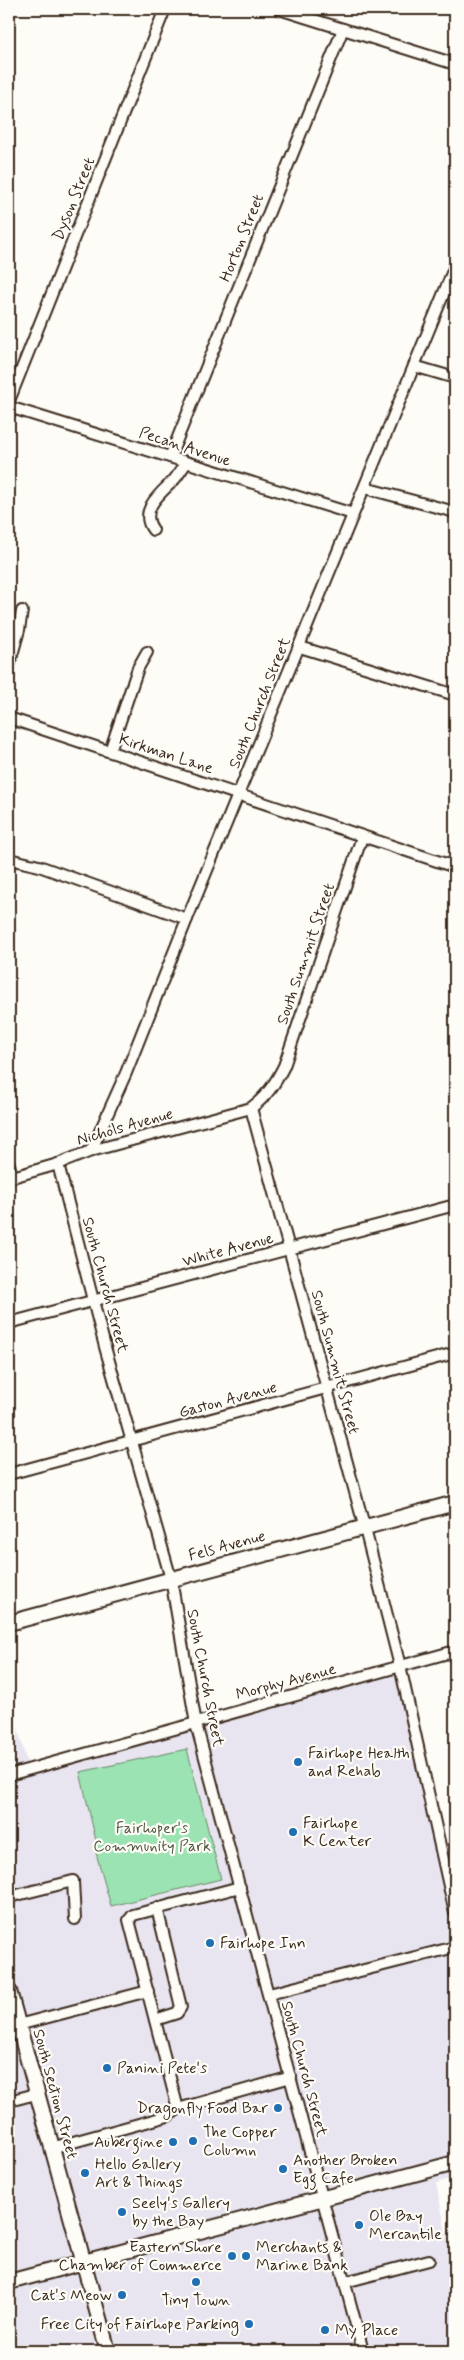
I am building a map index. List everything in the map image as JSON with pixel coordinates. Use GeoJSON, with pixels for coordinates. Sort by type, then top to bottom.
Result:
{"type":"FeatureCollection","features":[{"type":"Feature","properties":{"kind":"street","name":"Dyson Street"},"geometry":{"type":"LineString","coordinates":[[9,401],[165,9]]}},
{"type":"Feature","properties":{"kind":"street"},"geometry":{"type":"LineString","coordinates":[[279,9],[455,64]]}},
{"type":"Feature","properties":{"kind":"street","name":"Horton Street"},"geometry":{"type":"LineString","coordinates":[[170,458],[342,29]]}},
{"type":"Feature","properties":{"kind":"street","name":"South Church Street"},"geometry":{"type":"LineString","coordinates":[[91,1151],[126,1073],[187,919],[455,266]]}},
{"type":"Feature","properties":{"kind":"street"},"geometry":{"type":"LineString","coordinates":[[414,366],[455,378]]}},
{"type":"Feature","properties":{"kind":"street","name":"Pecan Avenue"},"geometry":{"type":"LineString","coordinates":[[9,407],[353,514]]}},
{"type":"Feature","properties":{"kind":"street"},"geometry":{"type":"LineString","coordinates":[[153,530],[148,524],[147,517],[154,500],[176,478],[186,463]]}},
{"type":"Feature","properties":{"kind":"street"},"geometry":{"type":"LineString","coordinates":[[365,488],[455,512]]}},
{"type":"Feature","properties":{"kind":"street"},"geometry":{"type":"LineString","coordinates":[[9,666],[20,630],[22,611]]}},
{"type":"Feature","properties":{"kind":"street"},"geometry":{"type":"LineString","coordinates":[[300,646],[455,695]]}},
{"type":"Feature","properties":{"kind":"street"},"geometry":{"type":"LineString","coordinates":[[110,751],[138,668],[147,652]]}},
{"type":"Feature","properties":{"kind":"street","name":"Kirkman Lane"},"geometry":{"type":"LineString","coordinates":[[9,718],[455,867]]}},
{"type":"Feature","properties":{"kind":"street","name":"South Summit Street"},"geometry":{"type":"LineString","coordinates":[[362,837],[284,1066],[275,1084],[264,1099],[251,1108],[328,1389],[400,1666],[455,1913]]}},
{"type":"Feature","properties":{"kind":"street"},"geometry":{"type":"LineString","coordinates":[[9,859],[39,866],[187,919]]}},
{"type":"Feature","properties":{"kind":"street","name":"Nichols Avenue"},"geometry":{"type":"LineString","coordinates":[[10,1178],[58,1164],[91,1151],[251,1108]]}},
{"type":"Feature","properties":{"kind":"street"},"geometry":{"type":"LineString","coordinates":[[9,1164],[10,1178]]}},
{"type":"Feature","properties":{"kind":"street","name":"South Church Street"},"geometry":{"type":"LineString","coordinates":[[58,1164],[93,1301],[170,1579],[196,1724],[363,2351]]}},
{"type":"Feature","properties":{"kind":"street","name":"White Avenue"},"geometry":{"type":"LineString","coordinates":[[9,1323],[455,1205]]}},
{"type":"Feature","properties":{"kind":"street","name":"Gaston Avenue"},"geometry":{"type":"LineString","coordinates":[[9,1474],[455,1354]]}},
{"type":"Feature","properties":{"kind":"street","name":"Fels Avenue"},"geometry":{"type":"LineString","coordinates":[[9,1623],[365,1529],[455,1503]]}},
{"type":"Feature","properties":{"kind":"street","name":"Morphy Avenue"},"geometry":{"type":"LineString","coordinates":[[9,1775],[196,1724],[212,1717],[455,1651]]}},
{"type":"Feature","properties":{"kind":"street"},"geometry":{"type":"LineString","coordinates":[[9,1897],[72,1881],[75,1919]]}},
{"type":"Feature","properties":{"kind":"street"},"geometry":{"type":"LineString","coordinates":[[178,2109],[129,1920],[133,1915],[240,1887]]}},
{"type":"Feature","properties":{"kind":"street"},"geometry":{"type":"LineString","coordinates":[[155,2020],[177,2013],[181,2007],[157,1908]]}},
{"type":"Feature","properties":{"kind":"street"},"geometry":{"type":"LineString","coordinates":[[269,1994],[455,1946]]}},
{"type":"Feature","properties":{"kind":"street","name":"South Section Street"},"geometry":{"type":"LineString","coordinates":[[9,1991],[108,2351]]}},
{"type":"Feature","properties":{"kind":"street"},"geometry":{"type":"LineString","coordinates":[[18,2026],[148,1991]]}},
{"type":"Feature","properties":{"kind":"street"},"geometry":{"type":"LineString","coordinates":[[51,2148],[168,2116],[178,2109],[291,2077]]}},
{"type":"Feature","properties":{"kind":"street"},"geometry":{"type":"LineString","coordinates":[[9,2101],[36,2094]]}},
{"type":"Feature","properties":{"kind":"street"},"geometry":{"type":"LineString","coordinates":[[9,2282],[455,2163]]}},
{"type":"Feature","properties":{"kind":"street"},"geometry":{"type":"LineString","coordinates":[[345,2282],[429,2260]]}},
{"type":"Feature","properties":{"kind":"shaded area"},"geometry":{"type":"Polygon","coordinates":[[[406,1669],[433,1807],[452,1879],[455,1879],[455,2177],[436,2183],[455,2277],[455,2351],[9,2351],[9,1695],[30,1774],[183,1734],[406,1669]]]}},
{"type":"Feature","properties":{"kind":"green space","name":"Fairhoper's Community Park"},"geometry":{"type":"Polygon","coordinates":[[[187,1749],[221,1879],[111,1906],[94,1846],[97,1845],[80,1772],[187,1749]]]}},
{"type":"Feature","properties":{"kind":"place","name":"Fairhope Health and Rehab"},"geometry":{"type":"Point","coordinates":[298,1762]}},
{"type":"Feature","properties":{"kind":"place","name":"Fairhope K Center"},"geometry":{"type":"Point","coordinates":[293,1832]}},
{"type":"Feature","properties":{"kind":"place","name":"Fairhope Inn"},"geometry":{"type":"Point","coordinates":[210,1943]}},
{"type":"Feature","properties":{"kind":"place","name":"Panini Pete's"},"geometry":{"type":"Point","coordinates":[107,2068]}},
{"type":"Feature","properties":{"kind":"place","name":"Dragonfly Food Bar"},"geometry":{"type":"Point","coordinates":[278,2108]}},
{"type":"Feature","properties":{"kind":"place","name":"The Copper Column"},"geometry":{"type":"Point","coordinates":[193,2141]}},
{"type":"Feature","properties":{"kind":"place","name":"Aubergine"},"geometry":{"type":"Point","coordinates":[173,2142]}},
{"type":"Feature","properties":{"kind":"place","name":"Another Broken Egg Cafe"},"geometry":{"type":"Point","coordinates":[283,2169]}},
{"type":"Feature","properties":{"kind":"place","name":"Hello Gallery Art & Things"},"geometry":{"type":"Point","coordinates":[85,2173]}},
{"type":"Feature","properties":{"kind":"place","name":"Seely's Gallery by the Bay"},"geometry":{"type":"Point","coordinates":[122,2212]}},
{"type":"Feature","properties":{"kind":"place","name":"Ole Bay Mercantile"},"geometry":{"type":"Point","coordinates":[359,2225]}},
{"type":"Feature","properties":{"kind":"place","name":"Eastern Shore Chamber of Commerce"},"geometry":{"type":"Point","coordinates":[232,2256]}},
{"type":"Feature","properties":{"kind":"place","name":"Merchants & Marine Bank"},"geometry":{"type":"Point","coordinates":[246,2256]}},
{"type":"Feature","properties":{"kind":"place","name":"Tiny Town"},"geometry":{"type":"Point","coordinates":[196,2282]}},
{"type":"Feature","properties":{"kind":"place","name":"Cat's Meow"},"geometry":{"type":"Point","coordinates":[122,2295]}},
{"type":"Feature","properties":{"kind":"place","name":"Free City of Fairhope Parking"},"geometry":{"type":"Point","coordinates":[249,2324]}},
{"type":"Feature","properties":{"kind":"place","name":"My Place"},"geometry":{"type":"Point","coordinates":[325,2330]}}]}
